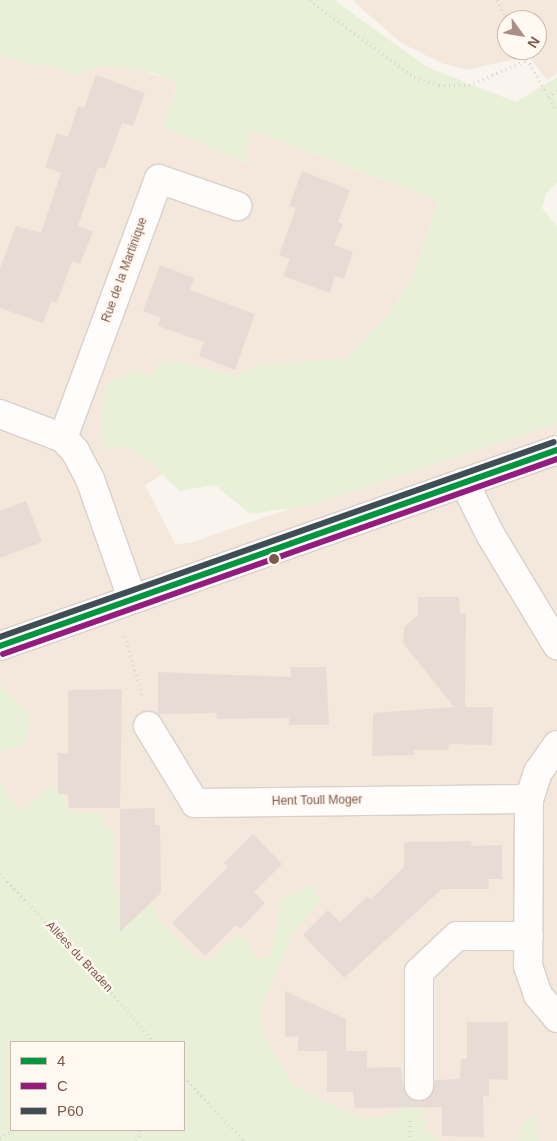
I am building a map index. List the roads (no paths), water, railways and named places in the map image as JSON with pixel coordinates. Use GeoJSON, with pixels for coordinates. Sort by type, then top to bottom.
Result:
{"type":"FeatureCollection","features":[{"type":"Feature","properties":{"kind":"street","name":"Rue de la Martinique"},"geometry":{"type":"LineString","coordinates":[[63,438],[159,179],[237,206]]}},
{"type":"Feature","properties":{"kind":"street"},"geometry":{"type":"LineString","coordinates":[[0,414],[63,438],[90,479],[125,601]]}},
{"type":"Feature","properties":{"kind":"street"},"geometry":{"type":"LineString","coordinates":[[0,646],[557,450]]}},
{"type":"Feature","properties":{"kind":"street"},"geometry":{"type":"LineString","coordinates":[[464,482],[490,534],[557,645]]}},
{"type":"Feature","properties":{"kind":"street","name":"Hent Toull Moger"},"geometry":{"type":"LineString","coordinates":[[148,726],[195,803],[529,799]]}},
{"type":"Feature","properties":{"kind":"street"},"geometry":{"type":"LineString","coordinates":[[557,746],[538,772],[529,799],[529,936],[531,981],[557,1018]]}},
{"type":"Feature","properties":{"kind":"street"},"geometry":{"type":"LineString","coordinates":[[419,1086],[419,972],[457,936],[529,936]]}}]}
